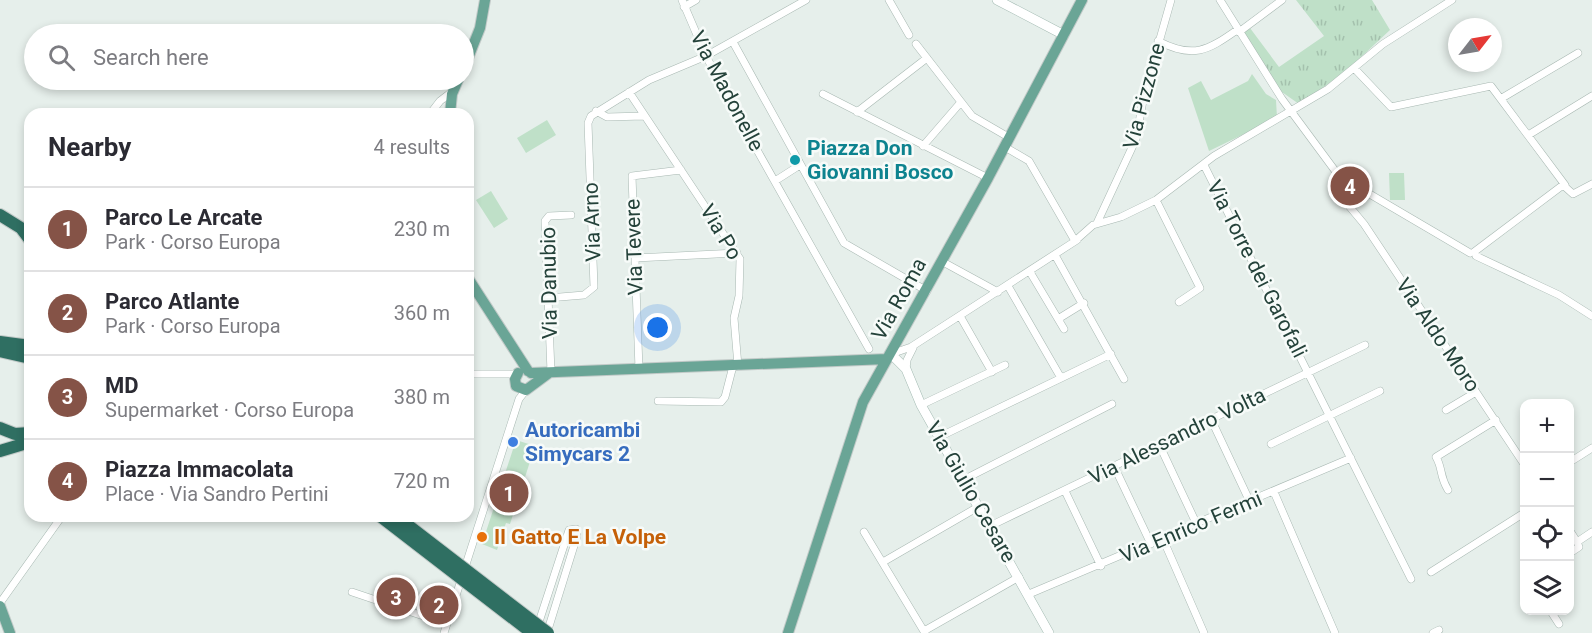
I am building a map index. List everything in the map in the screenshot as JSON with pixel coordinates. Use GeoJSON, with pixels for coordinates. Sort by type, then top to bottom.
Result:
{"type":"FeatureCollection","features":[{"type":"Feature","properties":{"kind":"highway"},"geometry":{"type":"LineString","coordinates":[[0,216],[13,222],[24,234]]}},
{"type":"Feature","properties":{"kind":"highway"},"geometry":{"type":"LineString","coordinates":[[2,347],[24,339]]}},
{"type":"Feature","properties":{"kind":"highway"},"geometry":{"type":"LineString","coordinates":[[2,347],[24,346]]}},
{"type":"Feature","properties":{"kind":"highway"},"geometry":{"type":"LineString","coordinates":[[2,347],[24,354]]}},
{"type":"Feature","properties":{"kind":"highway"},"geometry":{"type":"LineString","coordinates":[[0,428],[15,434],[24,434]]}},
{"type":"Feature","properties":{"kind":"highway"},"geometry":{"type":"LineString","coordinates":[[0,451],[24,444]]}},
{"type":"Feature","properties":{"kind":"highway"},"geometry":{"type":"LineString","coordinates":[[388,522],[534,633]]}},
{"type":"Feature","properties":{"kind":"highway"},"geometry":{"type":"LineString","coordinates":[[404,522],[548,633]]}},
{"type":"Feature","properties":{"kind":"main road"},"geometry":{"type":"LineString","coordinates":[[474,44],[485,0]]}},
{"type":"Feature","properties":{"kind":"main road","name":"Via Roma"},"geometry":{"type":"LineString","coordinates":[[788,633],[863,402],[889,357],[900,348],[927,291],[1082,0]]}},
{"type":"Feature","properties":{"kind":"main road"},"geometry":{"type":"LineString","coordinates":[[449,108],[453,90]]}},
{"type":"Feature","properties":{"kind":"main road"},"geometry":{"type":"LineString","coordinates":[[474,287],[512,346],[523,381],[551,372],[736,366],[889,357]]}},
{"type":"Feature","properties":{"kind":"main road"},"geometry":{"type":"LineString","coordinates":[[0,604],[10,633]]}},
{"type":"Feature","properties":{"kind":"street"},"geometry":{"type":"LineString","coordinates":[[683,3],[696,0]]}},
{"type":"Feature","properties":{"kind":"street"},"geometry":{"type":"LineString","coordinates":[[596,111],[671,70],[733,42],[806,0]]}},
{"type":"Feature","properties":{"kind":"street"},"geometry":{"type":"LineString","coordinates":[[889,0],[909,35]]}},
{"type":"Feature","properties":{"kind":"street"},"geometry":{"type":"LineString","coordinates":[[997,0],[1064,35]]}},
{"type":"Feature","properties":{"kind":"street","name":"Via Pizzone"},"geometry":{"type":"LineString","coordinates":[[1098,222],[1136,139],[1158,41],[1171,0]]}},
{"type":"Feature","properties":{"kind":"street"},"geometry":{"type":"LineString","coordinates":[[1220,0],[1282,99],[1331,166],[1344,180],[1475,253],[1550,290],[1592,316]]}},
{"type":"Feature","properties":{"kind":"street"},"geometry":{"type":"LineString","coordinates":[[1158,41],[1172,48],[1193,52],[1214,45],[1238,31],[1282,0]]}},
{"type":"Feature","properties":{"kind":"street"},"geometry":{"type":"LineString","coordinates":[[900,348],[916,344],[1030,272],[1098,222],[1121,217],[1156,200],[1214,156],[1281,119],[1399,34],[1452,0]]}},
{"type":"Feature","properties":{"kind":"street","name":"Via Madonelle"},"geometry":{"type":"LineString","coordinates":[[683,3],[706,56],[869,349]]}},
{"type":"Feature","properties":{"kind":"street"},"geometry":{"type":"LineString","coordinates":[[733,42],[846,245],[927,291]]}},
{"type":"Feature","properties":{"kind":"street"},"geometry":{"type":"LineString","coordinates":[[916,44],[960,102],[1029,161],[1075,241]]}},
{"type":"Feature","properties":{"kind":"street"},"geometry":{"type":"LineString","coordinates":[[1502,98],[1578,53]]}},
{"type":"Feature","properties":{"kind":"street"},"geometry":{"type":"LineString","coordinates":[[857,112],[927,58]]}},
{"type":"Feature","properties":{"kind":"street"},"geometry":{"type":"LineString","coordinates":[[1354,68],[1391,107],[1433,100],[1487,86],[1496,90],[1565,185],[1574,194],[1592,184]]}},
{"type":"Feature","properties":{"kind":"street","name":"Via Po"},"geometry":{"type":"LineString","coordinates":[[629,92],[737,253],[741,266],[739,300],[734,318],[736,366],[725,397],[721,402],[658,401]]}},
{"type":"Feature","properties":{"kind":"street"},"geometry":{"type":"LineString","coordinates":[[823,94],[988,178]]}},
{"type":"Feature","properties":{"kind":"street"},"geometry":{"type":"LineString","coordinates":[[436,106],[450,96]]}},
{"type":"Feature","properties":{"kind":"street"},"geometry":{"type":"LineString","coordinates":[[1530,134],[1592,96]]}},
{"type":"Feature","properties":{"kind":"street"},"geometry":{"type":"LineString","coordinates":[[1281,119],[1282,99]]}},
{"type":"Feature","properties":{"kind":"street"},"geometry":{"type":"LineString","coordinates":[[923,146],[960,102]]}},
{"type":"Feature","properties":{"kind":"street"},"geometry":{"type":"LineString","coordinates":[[436,106],[445,108]]}},
{"type":"Feature","properties":{"kind":"street"},"geometry":{"type":"LineString","coordinates":[[596,111],[607,117],[644,116]]}},
{"type":"Feature","properties":{"kind":"street","name":"Via Arno"},"geometry":{"type":"LineString","coordinates":[[548,298],[584,295],[594,287],[588,123],[596,111]]}},
{"type":"Feature","properties":{"kind":"street"},"geometry":{"type":"LineString","coordinates":[[775,181],[800,165]]}},
{"type":"Feature","properties":{"kind":"street","name":"Via Torre dei Garofali"},"geometry":{"type":"LineString","coordinates":[[1204,165],[1410,577]]}},
{"type":"Feature","properties":{"kind":"street","name":"Via Aldo Moro"},"geometry":{"type":"LineString","coordinates":[[1331,166],[1340,195],[1364,224],[1520,458]]}},
{"type":"Feature","properties":{"kind":"street","name":"Via Tevere"},"geometry":{"type":"LineString","coordinates":[[639,369],[632,176],[681,170]]}},
{"type":"Feature","properties":{"kind":"street"},"geometry":{"type":"LineString","coordinates":[[1338,186],[1344,180]]}},
{"type":"Feature","properties":{"kind":"street"},"geometry":{"type":"LineString","coordinates":[[1475,253],[1565,185]]}},
{"type":"Feature","properties":{"kind":"street"},"geometry":{"type":"LineString","coordinates":[[1348,202],[1359,190]]}},
{"type":"Feature","properties":{"kind":"street"},"geometry":{"type":"LineString","coordinates":[[1156,200],[1200,288],[1179,302]]}},
{"type":"Feature","properties":{"kind":"street","name":"Via Danubio"},"geometry":{"type":"LineString","coordinates":[[551,372],[546,219],[571,214]]}},
{"type":"Feature","properties":{"kind":"street"},"geometry":{"type":"LineString","coordinates":[[635,258],[737,253]]}},
{"type":"Feature","properties":{"kind":"street"},"geometry":{"type":"LineString","coordinates":[[1054,255],[1124,379]]}},
{"type":"Feature","properties":{"kind":"street"},"geometry":{"type":"LineString","coordinates":[[943,262],[998,292]]}},
{"type":"Feature","properties":{"kind":"street"},"geometry":{"type":"LineString","coordinates":[[1030,272],[1064,329]]}},
{"type":"Feature","properties":{"kind":"street"},"geometry":{"type":"LineString","coordinates":[[1008,286],[1061,378]]}},
{"type":"Feature","properties":{"kind":"street"},"geometry":{"type":"LineString","coordinates":[[1058,319],[1083,303]]}},
{"type":"Feature","properties":{"kind":"street"},"geometry":{"type":"LineString","coordinates":[[960,316],[993,372]]}},
{"type":"Feature","properties":{"kind":"street"},"geometry":{"type":"LineString","coordinates":[[906,369],[908,354],[916,344]]}},
{"type":"Feature","properties":{"kind":"street","name":"Via Alessandro Volta"},"geometry":{"type":"LineString","coordinates":[[990,526],[1365,345]]}},
{"type":"Feature","properties":{"kind":"street"},"geometry":{"type":"LineString","coordinates":[[939,437],[1111,354]]}},
{"type":"Feature","properties":{"kind":"street","name":"Via Giulio Cesare"},"geometry":{"type":"LineString","coordinates":[[889,357],[906,369],[921,405],[1029,594],[1048,633]]}},
{"type":"Feature","properties":{"kind":"street"},"geometry":{"type":"LineString","coordinates":[[921,405],[1005,365]]}},
{"type":"Feature","properties":{"kind":"street"},"geometry":{"type":"LineString","coordinates":[[444,633],[523,381],[489,374],[474,374]]}},
{"type":"Feature","properties":{"kind":"street"},"geometry":{"type":"LineString","coordinates":[[1271,444],[1380,391]]}},
{"type":"Feature","properties":{"kind":"street"},"geometry":{"type":"LineString","coordinates":[[1446,410],[1476,392]]}},
{"type":"Feature","properties":{"kind":"street"},"geometry":{"type":"LineString","coordinates":[[963,480],[1112,404]]}},
{"type":"Feature","properties":{"kind":"street"},"geometry":{"type":"LineString","coordinates":[[1211,419],[1250,502]]}},
{"type":"Feature","properties":{"kind":"street"},"geometry":{"type":"LineString","coordinates":[[1448,490],[1440,476],[1442,467],[1436,457],[1496,420]]}},
{"type":"Feature","properties":{"kind":"street"},"geometry":{"type":"LineString","coordinates":[[1160,444],[1197,525]]}},
{"type":"Feature","properties":{"kind":"street"},"geometry":{"type":"LineString","coordinates":[[1574,459],[1592,448]]}},
{"type":"Feature","properties":{"kind":"street","name":"Via Enrico Fermi"},"geometry":{"type":"LineString","coordinates":[[1029,594],[1101,566],[1351,458]]}},
{"type":"Feature","properties":{"kind":"street"},"geometry":{"type":"LineString","coordinates":[[1114,466],[1151,544]]}},
{"type":"Feature","properties":{"kind":"street"},"geometry":{"type":"LineString","coordinates":[[1065,491],[1101,566]]}},
{"type":"Feature","properties":{"kind":"street"},"geometry":{"type":"LineString","coordinates":[[1274,492],[1335,633]]}},
{"type":"Feature","properties":{"kind":"street"},"geometry":{"type":"LineString","coordinates":[[882,562],[978,507]]}},
{"type":"Feature","properties":{"kind":"street"},"geometry":{"type":"LineString","coordinates":[[1431,572],[1520,516]]}},
{"type":"Feature","properties":{"kind":"street"},"geometry":{"type":"LineString","coordinates":[[0,604],[58,522]]}},
{"type":"Feature","properties":{"kind":"street"},"geometry":{"type":"LineString","coordinates":[[534,633],[569,530],[573,528],[576,529],[577,536],[548,633]]}},
{"type":"Feature","properties":{"kind":"street"},"geometry":{"type":"LineString","coordinates":[[864,531],[924,632],[1019,577]]}},
{"type":"Feature","properties":{"kind":"street"},"geometry":{"type":"LineString","coordinates":[[1577,542],[1592,532]]}},
{"type":"Feature","properties":{"kind":"street"},"geometry":{"type":"LineString","coordinates":[[1574,538],[1580,547],[1574,550]]}},
{"type":"Feature","properties":{"kind":"street"},"geometry":{"type":"LineString","coordinates":[[1163,539],[1204,633]]}},
{"type":"Feature","properties":{"kind":"street"},"geometry":{"type":"LineString","coordinates":[[352,592],[447,624]]}},
{"type":"Feature","properties":{"kind":"street"},"geometry":{"type":"LineString","coordinates":[[1553,615],[1559,624]]}},
{"type":"Feature","properties":{"kind":"green space"},"geometry":{"type":"Polygon","coordinates":[[[1296,0],[1372,0],[1390,30],[1344,73],[1299,104],[1279,90],[1241,33],[1250,28],[1279,67],[1324,36],[1296,0]]]}},
{"type":"Feature","properties":{"kind":"green space"},"geometry":{"type":"Polygon","coordinates":[[[1252,74],[1266,94],[1276,100],[1277,118],[1209,151],[1188,88],[1201,81],[1211,100],[1248,81],[1252,74]]]}},
{"type":"Feature","properties":{"kind":"green space"},"geometry":{"type":"Polygon","coordinates":[[[547,120],[556,135],[526,153],[517,138],[547,120]]]}},
{"type":"Feature","properties":{"kind":"green space"},"geometry":{"type":"Polygon","coordinates":[[[1389,173],[1404,173],[1405,200],[1390,200],[1389,173]]]}},
{"type":"Feature","properties":{"kind":"green space"},"geometry":{"type":"Polygon","coordinates":[[[491,191],[508,219],[494,228],[476,200],[491,191]]]}},
{"type":"Feature","properties":{"kind":"green space"},"geometry":{"type":"Polygon","coordinates":[[[516,440],[535,446],[510,524],[506,523],[497,550],[482,544],[516,440]]]}},
{"type":"Feature","properties":{"kind":"green space"},"geometry":{"type":"Polygon","coordinates":[[[441,584],[455,592],[445,621],[426,615],[432,596],[441,584]]]}},
{"type":"Feature","properties":{"kind":"place","name":"Piazza Don Giovanni Bosco"},"geometry":{"type":"Point","coordinates":[795,160]}},
{"type":"Feature","properties":{"kind":"place","name":"Piazza Immacolata"},"geometry":{"type":"Point","coordinates":[1350,186]}},
{"type":"Feature","properties":{"kind":"place","name":"Autoricambi Simycars 2"},"geometry":{"type":"Point","coordinates":[513,442]}},
{"type":"Feature","properties":{"kind":"place","name":"Parco Le Arcate"},"geometry":{"type":"Point","coordinates":[509,493]}},
{"type":"Feature","properties":{"kind":"place","name":"Il Gatto E La Volpe"},"geometry":{"type":"Point","coordinates":[482,537]}},
{"type":"Feature","properties":{"kind":"place","name":"MD"},"geometry":{"type":"Point","coordinates":[396,597]}},
{"type":"Feature","properties":{"kind":"place","name":"Parco Atlante"},"geometry":{"type":"Point","coordinates":[439,605]}}]}
